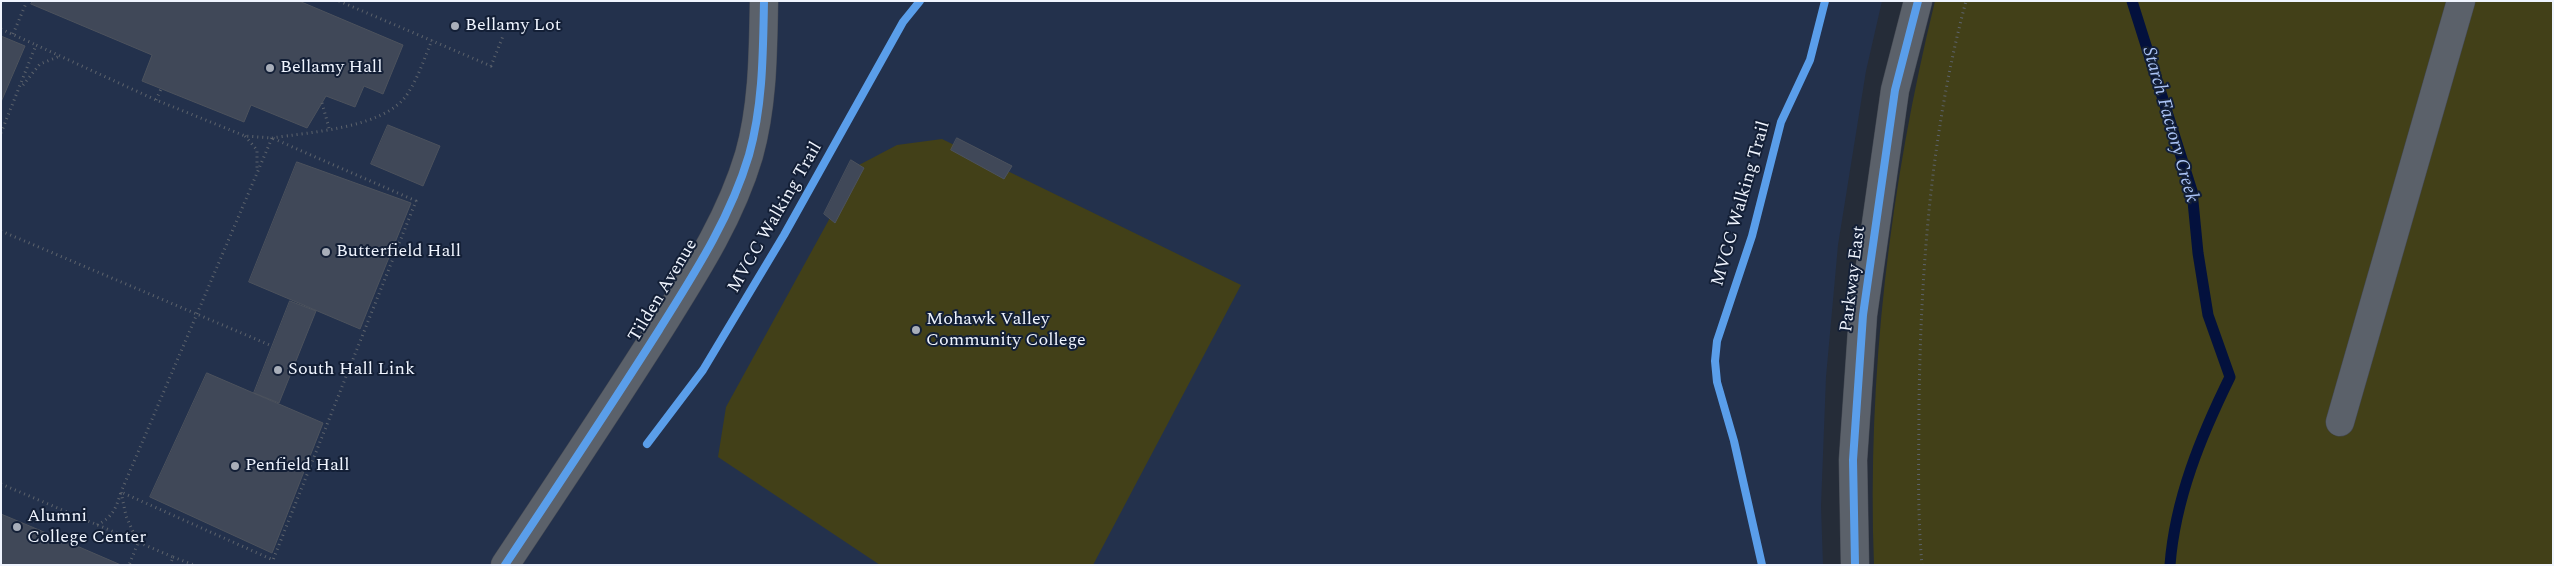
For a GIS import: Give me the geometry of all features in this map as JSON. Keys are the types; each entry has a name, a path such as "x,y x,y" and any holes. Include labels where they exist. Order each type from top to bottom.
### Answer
{"street":[{"name":"Tilden Avenue","path":"505,565 705,256 731,204 749,155 763,80 764,1"},
{"name":"Parkway East","path":"1855,565 1853,460 1863,316 1895,90 1918,1"},
{"path":"2340,422 2460,1"}],"path":[{"path":"14,34 27,1"},
{"path":"339,1 491,66 503,36"},
{"path":"1922,565 1919,456 1925,247 1938,136 1966,1"},
{"path":"1,29 156,100 245,136 272,138 373,120 391,111 405,97 417,77 432,40"},
{"path":"1,133 20,90 36,45"},
{"path":"20,90 40,64 60,56"},
{"path":"156,100 162,89"},
{"path":"322,103 329,128"},
{"path":"245,136 257,150 256,174"},
{"path":"97,525 109,519 115,512 121,492 272,138"},
{"path":"121,492 273,560 416,201 272,138"},
{"path":"1,231 272,346"},
{"path":"1,484 194,565"},
{"path":"121,492 126,516 138,543 129,565"},
{"path":"170,565 173,557"}],"shaded area":[{"name":"Mohawk Valley Community College","path":"1,1 1882,1 1866,71 1838,245 1826,377 1821,506 1823,565 1,565"},
{"path":"1935,1 2553,1 2553,565 1874,565 1874,423 1885,281 1894,210 1906,140 1919,70"},
{"path":"942,139 1241,285 1093,565 880,565 718,457 726,407 859,165 897,145"}],"building":[{"name":"Bellamy Hall","path":"33,1 299,1 403,45 383,94 364,86 355,107 326,96 307,128 251,105 244,122 142,81 152,55 31,4"},
{"path":"1,36 25,46 1,102"},
{"path":"388,125 440,146 423,186 371,164"},
{"path":"957,138 1012,166 1004,179 951,150"},
{"path":"851,160 864,168 835,223 824,214"},
{"name":"Butterfield Hall","path":"297,162 411,203 360,329 249,282"},
{"name":"South Hall Link","path":"290,301 316,311 279,403 254,393"},
{"name":"Penfield Hall","path":"207,373 323,423 272,553 150,497"},
{"name":"Alumni College Center","path":"1,514 63,540 121,565 1,565"}],"waterway":[{"name":"Starch Factory Creek","path":"2132,1 2192,191 2198,253 2208,315 2230,377 2209,422 2191,468 2177,516 2170,565"}],"cycle path":[{"path":"505,565 672,309 698,267 732,201 754,136 760,98 764,1"},
{"name":"MVCC Walking Trail","path":"647,444 703,370 784,235 903,22 920,1"},
{"name":"MVCC Walking Trail","path":"1762,565 1734,441 1717,382 1715,361 1717,341 1752,236 1781,122 1810,60 1825,1"},
{"path":"1855,565 1853,460 1863,315 1895,90 1918,1"}],"place":[{"name":"Bellamy Lot","path":"455,26"},
{"name":"Bellamy Hall","path":"270,68"},
{"name":"Butterfield Hall","path":"326,252"},
{"name":"Mohawk Valley Community College","path":"916,330"},
{"name":"South Hall Link","path":"278,370"},
{"name":"Penfield Hall","path":"235,466"},
{"name":"Alumni College Center","path":"17,527"}]}
